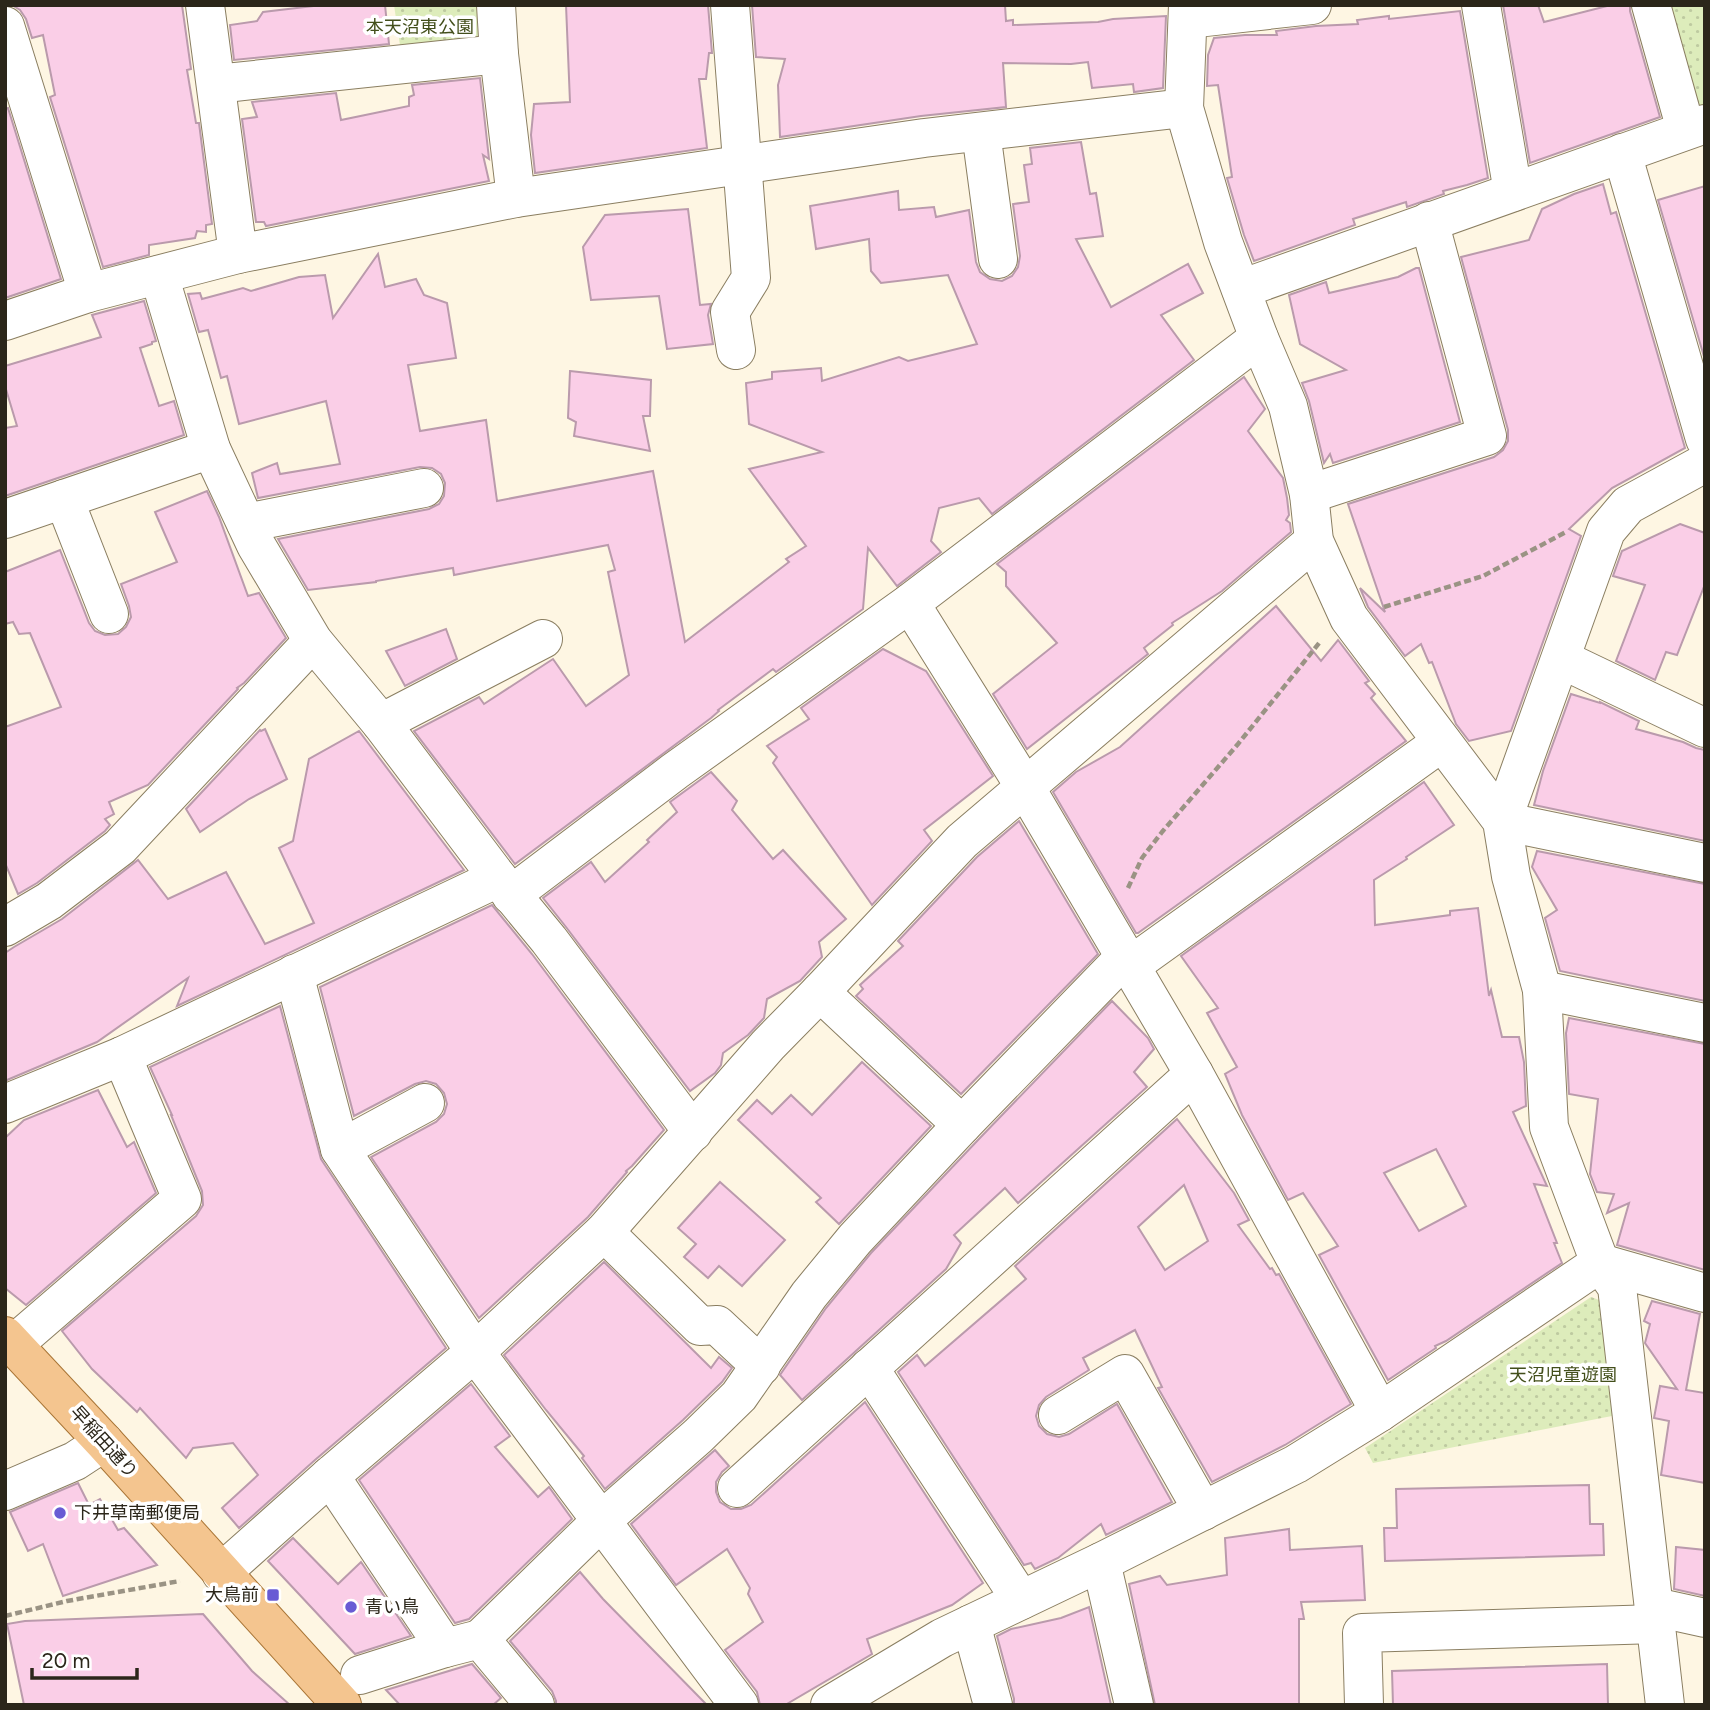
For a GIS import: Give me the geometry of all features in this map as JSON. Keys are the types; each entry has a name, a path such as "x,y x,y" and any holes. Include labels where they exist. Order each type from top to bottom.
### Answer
{"main road":[{"name":"早稲田通り","path":"9,1340 221,1573 351,1690"}],"street":[{"path":"205,5 238,254"},
{"path":"496,5 516,198"},
{"path":"730,5 751,278 730,312 736,350"},
{"path":"1312,5 1188,12 1184,108 1223,242 1288,406 1310,494 1314,541 1349,618 1502,821 1511,876 1542,990 1549,1127 1600,1263 1617,1287 1665,1705"},
{"path":"1481,5 1513,192"},
{"path":"1241,289 1695,127 1651,5"},
{"path":"5,26 88,293"},
{"path":"216,84 499,54"},
{"path":"5,321 88,293 238,254 516,198 924,138 1184,108"},
{"path":"981,132 998,259"},
{"path":"1622,153 1705,439"},
{"path":"1310,494 1487,436 1429,222"},
{"path":"159,275 211,449 256,545 313,641 381,723 504,886 549,940 693,1132"},
{"path":"5,1104 122,1056 294,975 504,886 674,771 910,603 1259,338"},
{"path":"5,519 211,449"},
{"path":"1502,821 1606,531 1628,505 1705,463"},
{"path":"246,523 424,488"},
{"path":"64,499 109,614"},
{"path":"221,1573 475,1352 604,1232 768,1045 962,841 1314,541"},
{"path":"910,603 1026,788 1194,1074 1380,1412"},
{"path":"381,723 543,639"},
{"path":"5,928 49,901 120,847 313,641"},
{"path":"1561,659 1705,729"},
{"path":"351,1690 463,1644 698,1436 739,1396 809,1295 855,1239 1124,956 1442,742"},
{"path":"1502,821 1705,863"},
{"path":"294,975 340,1149 475,1352 739,1705"},
{"path":"1542,990 1705,1023"},
{"path":"820,992 962,1125"},
{"path":"9,1340 182,1199 122,1056"},
{"path":"737,1488 1194,1074"},
{"path":"340,1149 425,1103"},
{"path":"604,1232 700,1326 717,1325 761,1366"},
{"path":"1600,1263 1705,1293"},
{"path":"853,1699 942,1638 1296,1464 1380,1412 1600,1263"},
{"path":"869,1368 1021,1601"},
{"path":"1058,1415 1125,1374 1203,1511"},
{"path":"5,1491 75,1461 104,1442"},
{"path":"330,1476 463,1644 536,1705"},
{"path":"1101,1562 1133,1705"},
{"path":"1364,1705 1362,1633 1656,1616 1705,1618"},
{"path":"971,1624 993,1705"}],"path":[{"path":"1124,956 1127,892 1142,858 1238,744 1331,627 1349,618 1483,576 1577,527"},
{"path":"5,1616 67,1601 184,1580"}],"green space":[{"name":"本天沼東公園","path":"394,5 488,5 493,40 401,52"},
{"path":"1660,5 1705,5 1705,114 1693,119"},
{"name":"天沼児童遊園","path":"1591,1297 1607,1303 1617,1415 1373,1463 1365,1448"}],"building":[{"path":"12,5 182,5 191,69 187,70 196,123 199,123 212,224 206,225 206,232 197,231 195,238 149,245 149,255 103,267 50,97 55,95 43,35 32,38 26,19 20,10"},
{"path":"322,5 385,5 389,44 234,60 230,25 257,21 263,12"},
{"path":"566,5 708,5 712,53 709,53 706,79 699,79 707,148 535,173 531,135 534,104 570,102"},
{"path":"752,5 1005,5 1006,21 1013,20 1013,25 1166,16 1163,88 1134,92 1133,84 1092,88 1088,62 1003,63 1006,107 921,116 780,137 778,85 785,59 756,57"},
{"path":"1503,5 1538,5 1544,22 1611,5 1630,5 1660,117 1530,163"},
{"path":"1460,11 1488,178 1443,191 1444,194 1407,207 1406,202 1353,219 1355,225 1254,261 1227,178 1232,177 1218,85 1207,86 1208,55 1214,38 1277,35 1276,31 1358,24 1357,20"},
{"path":"480,78 489,159 483,155 489,181 266,226 264,222 256,222 242,119 257,117 252,102 336,93 341,120 409,106 409,97 414,95 412,85"},
{"path":"8,108 61,279 5,298 5,109"},
{"path":"1081,142 1090,194 1096,193 1103,236 1076,239 1111,307 1188,264 1203,293 1161,315 1194,360 992,514 979,498 939,508 931,541 941,552 897,586 868,548 863,609 776,672 773,669 515,864 414,731 479,697 484,704 553,659 586,706 629,675 608,572 615,570 608,545 454,575 453,568 376,582 308,590 278,539 429,509 439,504 444,496 445,483 441,474 432,468 420,467 258,498 252,473 277,463 280,474 340,464 326,401 239,424 227,376 221,378 208,330 199,332 188,294 200,293 202,299 243,288 251,291 299,277 325,275 333,318 378,254 385,287 416,279 424,295 447,303 456,358 408,365 420,431 486,420 497,501 653,471 685,642 789,562 786,559 806,546 749,469 822,452 749,424 746,383 772,379 772,372 821,368 822,381 899,357 908,361 977,344 948,275 881,283 871,271 869,239 816,249 810,206 898,191 899,210 934,207 936,217 969,210 976,262 980,272 990,279 1002,281 1012,276 1018,267 1020,256 1013,204 1029,202 1024,165 1032,164 1030,148"},
{"path":"1603,184 1611,214 1616,212 1685,448 1612,488 1569,529 1581,536 1511,731 1469,741 1456,724 1432,662 1429,663 1421,644 1405,656 1368,607 1360,588 1385,612 1348,504 1494,457 1503,450 1508,441 1508,430 1461,257 1529,240 1542,209"},
{"path":"1705,186 1705,360 1658,200"},
{"path":"688,209 700,305 711,304 708,315 713,344 667,349 659,296 591,300 583,247 605,215"},
{"path":"1419,268 1460,422 1333,463 1330,454 1324,463 1302,383 1346,370 1300,344 1289,295 1326,282 1329,293 1398,277"},
{"path":"144,301 156,341 140,348 159,406 174,401 184,435 5,496 5,428 17,426 5,386 5,366 101,337 92,315"},
{"path":"570,371 651,380 650,416 643,416 650,451 574,436 576,422 568,418"},
{"path":"1244,377 1265,409 1248,431 1283,478 1289,515 1286,520 1290,523 1291,532 1222,591 1172,623 1173,625 1144,648 1148,654 1027,749 993,694 1057,643 1006,586 1006,572 997,564"},
{"path":"207,491 248,596 259,593 286,638 148,785 109,802 114,814 105,819 110,825 105,831 37,883 18,894 5,863 5,727 61,707 30,633 19,634 13,622 5,624 5,572 60,550 89,623 95,631 105,635 118,634 126,627 131,617 121,584 177,562 155,512"},
{"path":"1680,524 1705,533 1705,584 1677,655 1666,652 1655,680 1616,661 1645,585 1613,576 1622,551"},
{"path":"1276,606 1321,661 1338,640 1369,681 1365,683 1375,694 1371,698 1406,741 1136,933 1053,792 1076,772 1120,747"},
{"path":"446,629 457,659 405,686 386,651"},
{"path":"883,649 926,671 993,776 924,830 932,841 872,905 773,763 777,757 767,746 809,719 801,708"},
{"path":"1571,694 1600,702 1639,721 1636,729 1705,750 1705,841 1534,805 1543,771"},
{"path":"265,729 287,779 249,799 200,832 186,809 260,730"},
{"path":"359,731 464,870 177,1006 188,978 97,1042 7,1080 5,1078 5,953 62,919 138,860 168,899 226,872 265,944 314,923 279,848 293,841 309,759"},
{"path":"711,772 737,801 732,810 773,859 783,850 846,919 819,942 822,957 800,981 767,999 764,1018 748,1035 723,1053 721,1065 715,1073 690,1091 543,898 591,862 605,882 677,812 670,802"},
{"path":"1424,782 1454,825 1374,880 1375,925 1450,915 1450,911 1478,908 1489,996 1491,990 1502,1037 1519,1037 1524,1062 1526,1106 1513,1112 1547,1186 1534,1184 1562,1263 1388,1380 1319,1255 1338,1246 1303,1193 1288,1200 1242,1115 1225,1074 1237,1067 1207,1013 1218,1008 1181,956","holes":["1436,1149 1466,1206 1419,1231 1384,1173"]},
{"path":"1019,821 1098,954 961,1094 856,996 863,989 860,985 903,946 898,941 977,857"},
{"path":"1537,851 1705,884 1705,1001 1560,971 1545,918 1557,910 1532,867"},
{"path":"492,905 664,1130 588,1217 479,1318 371,1157 436,1122 444,1114 447,1104 444,1093 436,1084 426,1081 415,1084 354,1116 320,987"},
{"path":"1112,1001 1148,1038 1154,1049 1134,1072 1147,1087 1018,1203 1005,1188 954,1235 961,1243 946,1269 802,1400 780,1375 826,1308 871,1253"},
{"path":"280,1006 321,1159 446,1348 239,1528 222,1508 258,1475 233,1443 193,1448 186,1458 140,1408 137,1412 92,1369 62,1331 196,1216 203,1205 202,1191 150,1067"},
{"path":"1569,1018 1705,1044 1705,1270 1617,1245 1629,1203 1607,1213 1614,1194 1597,1192 1590,1174 1598,1099 1569,1094 1566,1033"},
{"path":"862,1062 931,1126 839,1224 816,1202 821,1198 738,1120 757,1100 772,1114 791,1095 812,1115"},
{"path":"98,1090 127,1147 134,1142 156,1193 26,1305 5,1288 5,1138 24,1120"},
{"path":"1177,1119 1234,1193 1249,1220 1238,1225 1270,1269 1272,1268 1276,1275 1279,1274 1351,1404 1285,1445 1212,1482 1158,1388 1162,1387 1135,1330 1083,1358 1089,1370 1046,1397 1039,1405 1036,1416 1039,1426 1047,1434 1059,1437 1069,1434 1117,1404 1172,1502 1106,1535 1101,1524 1058,1558 1035,1569 1031,1563 1024,1565 898,1372 917,1355 925,1366 1026,1279 1015,1266","holes":["1184,1185 1208,1241 1165,1270 1138,1227"]},
{"path":"720,1182 785,1240 742,1286 719,1266 708,1278 684,1257 696,1244 678,1228"},
{"path":"604,1262 711,1368 719,1357 732,1368 722,1382 683,1420 605,1489 582,1458 584,1456 504,1355"},
{"path":"1652,1301 1700,1314 1686,1390 1705,1393 1705,1483 1661,1475 1669,1421 1654,1418 1660,1386 1677,1389 1645,1343 1650,1324 1644,1321"},
{"path":"471,1384 510,1436 495,1447 538,1497 549,1487 572,1519 469,1619 455,1623 359,1480"},
{"path":"865,1402 983,1583 952,1605 867,1639 872,1654 785,1705 760,1705 757,1692 725,1650 763,1622 748,1594 750,1588 727,1549 676,1585 631,1524 715,1450 729,1466 716,1482 720,1502 731,1509 751,1505"},
{"path":"78,1483 89,1505 100,1499 118,1530 124,1528 157,1565 63,1596 43,1544 28,1551 10,1512"},
{"path":"1589,1485 1590,1524 1603,1524 1604,1555 1385,1561 1384,1528 1397,1528 1396,1489"},
{"path":"1289,1529 1290,1550 1362,1546 1365,1600 1301,1602 1304,1619 1299,1619 1299,1705 1155,1705 1129,1584 1160,1576 1167,1585 1227,1575 1225,1538"},
{"path":"293,1538 338,1584 361,1562 411,1636 355,1654 268,1561"},
{"path":"1676,1547 1705,1550 1705,1596 1674,1589"},
{"path":"580,1572 707,1705 556,1705 552,1691 510,1641"},
{"path":"1089,1607 1111,1705 1014,1705 997,1636 1011,1629 1061,1618"},
{"path":"203,1614 252,1671 290,1705 24,1705 7,1624"},
{"path":"472,1664 501,1698 493,1705 400,1705 386,1690"},
{"path":"1607,1664 1608,1705 1393,1705 1392,1671"}],"place":[{"name":"下井草南郵便局","path":"60,1513"},
{"name":"大鳥前","path":"273,1595"},
{"name":"青い鳥","path":"351,1607"}]}
